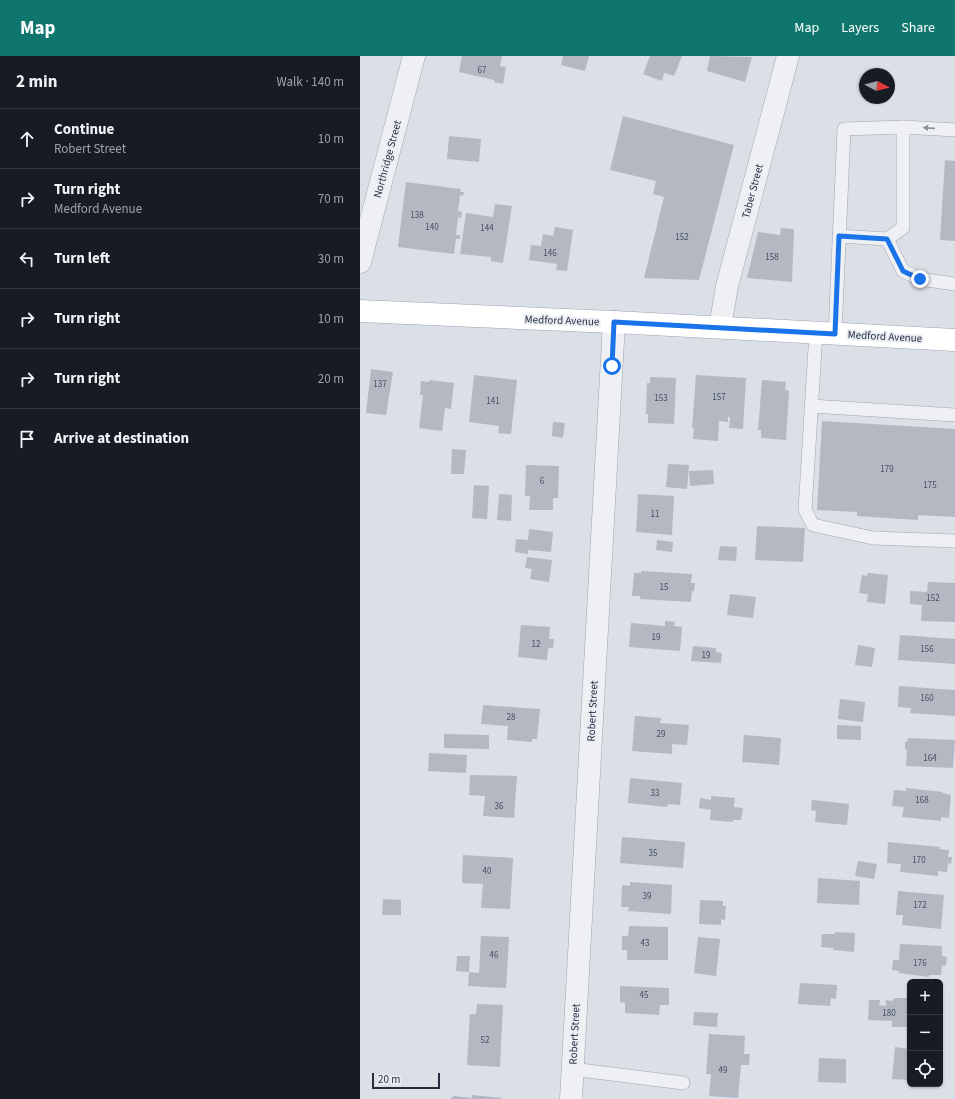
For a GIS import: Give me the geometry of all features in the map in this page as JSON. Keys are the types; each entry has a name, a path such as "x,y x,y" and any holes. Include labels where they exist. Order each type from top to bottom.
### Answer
{"main road":[{"name":"Medford Avenue","path":"360,311 614,322 955,340"}],"street":[{"name":"Northridge Street","path":"360,262 414,56"},
{"name":"Taber Street","path":"720,328 727,286 788,56"},
{"name":"Robert Street","path":"571,1099 614,322"}],"lane":[{"path":"955,130 903,127 844,129 839,236 826,333 811,406 805,510 813,525 873,538 955,541"},
{"path":"839,236 887,239 903,228 903,127"},
{"path":"887,239 903,271 920,279 955,284"},
{"path":"811,406 955,415"},
{"path":"572,1070 683,1083"}],"building":[{"path":"462,56 502,56 500,66 506,67 503,84 494,82 494,80 459,72"},
{"path":"563,56 589,56 585,71 561,65"},
{"path":"650,56 682,56 674,76 664,73 662,81 643,74"},
{"path":"710,56 752,57 745,82 707,71"},
{"path":"623,116 734,145 699,280 644,278 664,197 653,194 656,181 610,170"},
{"path":"449,136 481,139 479,162 447,159"},
{"path":"945,160 955,161 955,241 940,240"},
{"path":"406,182 461,189 460,192 464,192 463,196 460,195 458,211 462,212 461,218 458,217 456,235 460,235 460,239 456,239 454,254 398,247"},
{"path":"495,204 512,206 503,263 491,261 491,257 460,254 466,213 493,217"},
{"path":"555,227 573,230 567,271 556,270 557,264 529,260 531,245 541,246 543,234 553,236"},
{"path":"781,228 794,229 792,282 747,278 758,232 780,235"},
{"path":"371,369 393,372 386,415 366,413"},
{"path":"474,375 517,380 511,434 498,433 499,426 469,422"},
{"path":"696,375 746,378 743,429 729,428 730,417 728,417 728,422 719,421 718,441 693,439 694,428 692,428"},
{"path":"650,377 676,378 674,424 648,423 648,414 646,414 647,383 650,383"},
{"path":"429,380 454,383 451,409 445,408 442,431 419,428 423,395 420,395 421,381 429,382"},
{"path":"762,380 786,382 785,390 789,391 786,440 761,438 761,430 758,430"},
{"path":"822,421 955,429 955,517 918,515 918,520 857,516 857,512 817,510"},
{"path":"553,422 565,423 563,438 552,436"},
{"path":"452,449 466,450 464,474 451,474"},
{"path":"668,464 689,465 687,489 666,487"},
{"path":"526,465 559,466 558,498 553,498 553,510 529,510 530,496 525,496"},
{"path":"713,470 714,484 690,486 689,471"},
{"path":"474,485 489,486 487,519 472,518"},
{"path":"499,494 512,495 511,521 497,520"},
{"path":"638,494 674,496 672,535 636,532"},
{"path":"757,526 805,528 803,562 755,560"},
{"path":"529,529 553,532 551,552 528,550 528,554 515,552 516,539 528,540"},
{"path":"657,540 673,542 672,552 656,550"},
{"path":"720,546 737,547 736,561 718,560"},
{"path":"527,557 552,560 549,582 530,579 532,569 525,568"},
{"path":"641,571 692,574 691,583 695,583 694,591 692,591 691,602 640,599 640,596 632,596 634,573 641,573"},
{"path":"868,573 888,575 885,604 867,602 868,594 859,593 862,575 867,576"},
{"path":"928,582 955,583 955,622 921,621 922,605 910,604 910,591 927,592"},
{"path":"730,594 756,597 753,618 727,615"},
{"path":"665,621 675,622 674,626 682,627 680,651 629,647 631,623 665,626"},
{"path":"521,625 550,627 549,639 554,639 553,648 548,648 547,660 518,657"},
{"path":"900,635 955,639 955,664 898,660"},
{"path":"858,645 875,648 872,667 855,665"},
{"path":"693,646 716,648 716,652 722,653 721,663 691,661"},
{"path":"899,686 955,690 955,716 910,713 911,708 898,707"},
{"path":"840,699 865,702 863,722 838,719"},
{"path":"483,705 540,709 537,739 532,739 532,742 507,740 508,726 481,724"},
{"path":"635,716 661,718 660,723 689,725 687,745 672,744 672,754 632,751"},
{"path":"837,725 861,726 861,740 837,739"},
{"path":"444,734 489,735 489,749 444,748"},
{"path":"744,735 781,738 779,765 742,762"},
{"path":"908,738 955,740 953,768 906,766 907,750 905,750 905,742 907,742"},
{"path":"429,753 467,755 466,773 428,771"},
{"path":"470,775 517,776 514,818 483,816 485,796 469,795"},
{"path":"630,778 682,783 680,805 668,804 667,807 628,803"},
{"path":"906,788 943,792 942,793 951,795 949,818 941,817 941,821 902,817 904,807 892,806 894,790 906,791"},
{"path":"711,796 735,798 734,807 743,808 741,820 733,820 733,822 710,820 711,810 699,808 700,798 711,800"},
{"path":"812,800 849,804 847,825 815,822 816,811 811,810"},
{"path":"622,837 685,842 683,868 620,863"},
{"path":"888,842 940,847 939,849 949,850 948,857 952,857 951,864 948,863 947,872 938,871 938,876 900,872 901,864 887,863"},
{"path":"463,855 513,858 510,909 481,908 483,884 462,883"},
{"path":"858,861 877,864 874,879 855,876"},
{"path":"818,878 860,881 859,905 817,903"},
{"path":"630,882 672,885 671,914 628,911 629,907 621,907 622,885 630,886"},
{"path":"898,891 944,895 941,929 902,925 903,915 896,915"},
{"path":"383,899 401,900 401,915 382,915"},
{"path":"700,900 723,901 723,906 726,906 725,920 721,919 721,925 699,924"},
{"path":"629,926 668,927 668,960 627,960 627,950 622,950 622,936 628,936"},
{"path":"835,932 855,933 854,952 821,947 822,934 835,934"},
{"path":"481,936 509,937 506,988 468,986 469,972 479,973"},
{"path":"698,937 720,939 716,976 694,973"},
{"path":"900,944 942,946 942,956 947,957 946,965 942,966 941,975 929,975 929,977 899,973 899,971 892,970 893,960 899,960"},
{"path":"457,956 470,956 469,972 456,971"},
{"path":"800,983 837,985 836,999 831,998 830,1006 798,1004"},
{"path":"620,986 669,988 669,1005 660,1005 659,1015 625,1013 625,1003 620,1002"},
{"path":"895,998 907,998 907,1027 892,1027 892,1021 868,1020 869,1000 880,1000 879,1005 886,1006 886,1000 892,1001"},
{"path":"477,1004 503,1005 500,1067 467,1065 470,1014 476,1014"},
{"path":"694,1012 718,1013 717,1027 693,1025"},
{"path":"709,1034 745,1036 744,1054 750,1054 749,1065 741,1065 738,1098 709,1096 711,1074 706,1074"},
{"path":"895,1047 907,1049 907,1080 892,1079"},
{"path":"819,1058 846,1059 846,1083 818,1082"},
{"path":"472,1095 502,1098 502,1099 472,1099"},
{"path":"454,1096 472,1098 450,1099"}],"route":[{"path":"612,366 614,322 835,334 839,236 887,239 903,271 920,279"}]}
